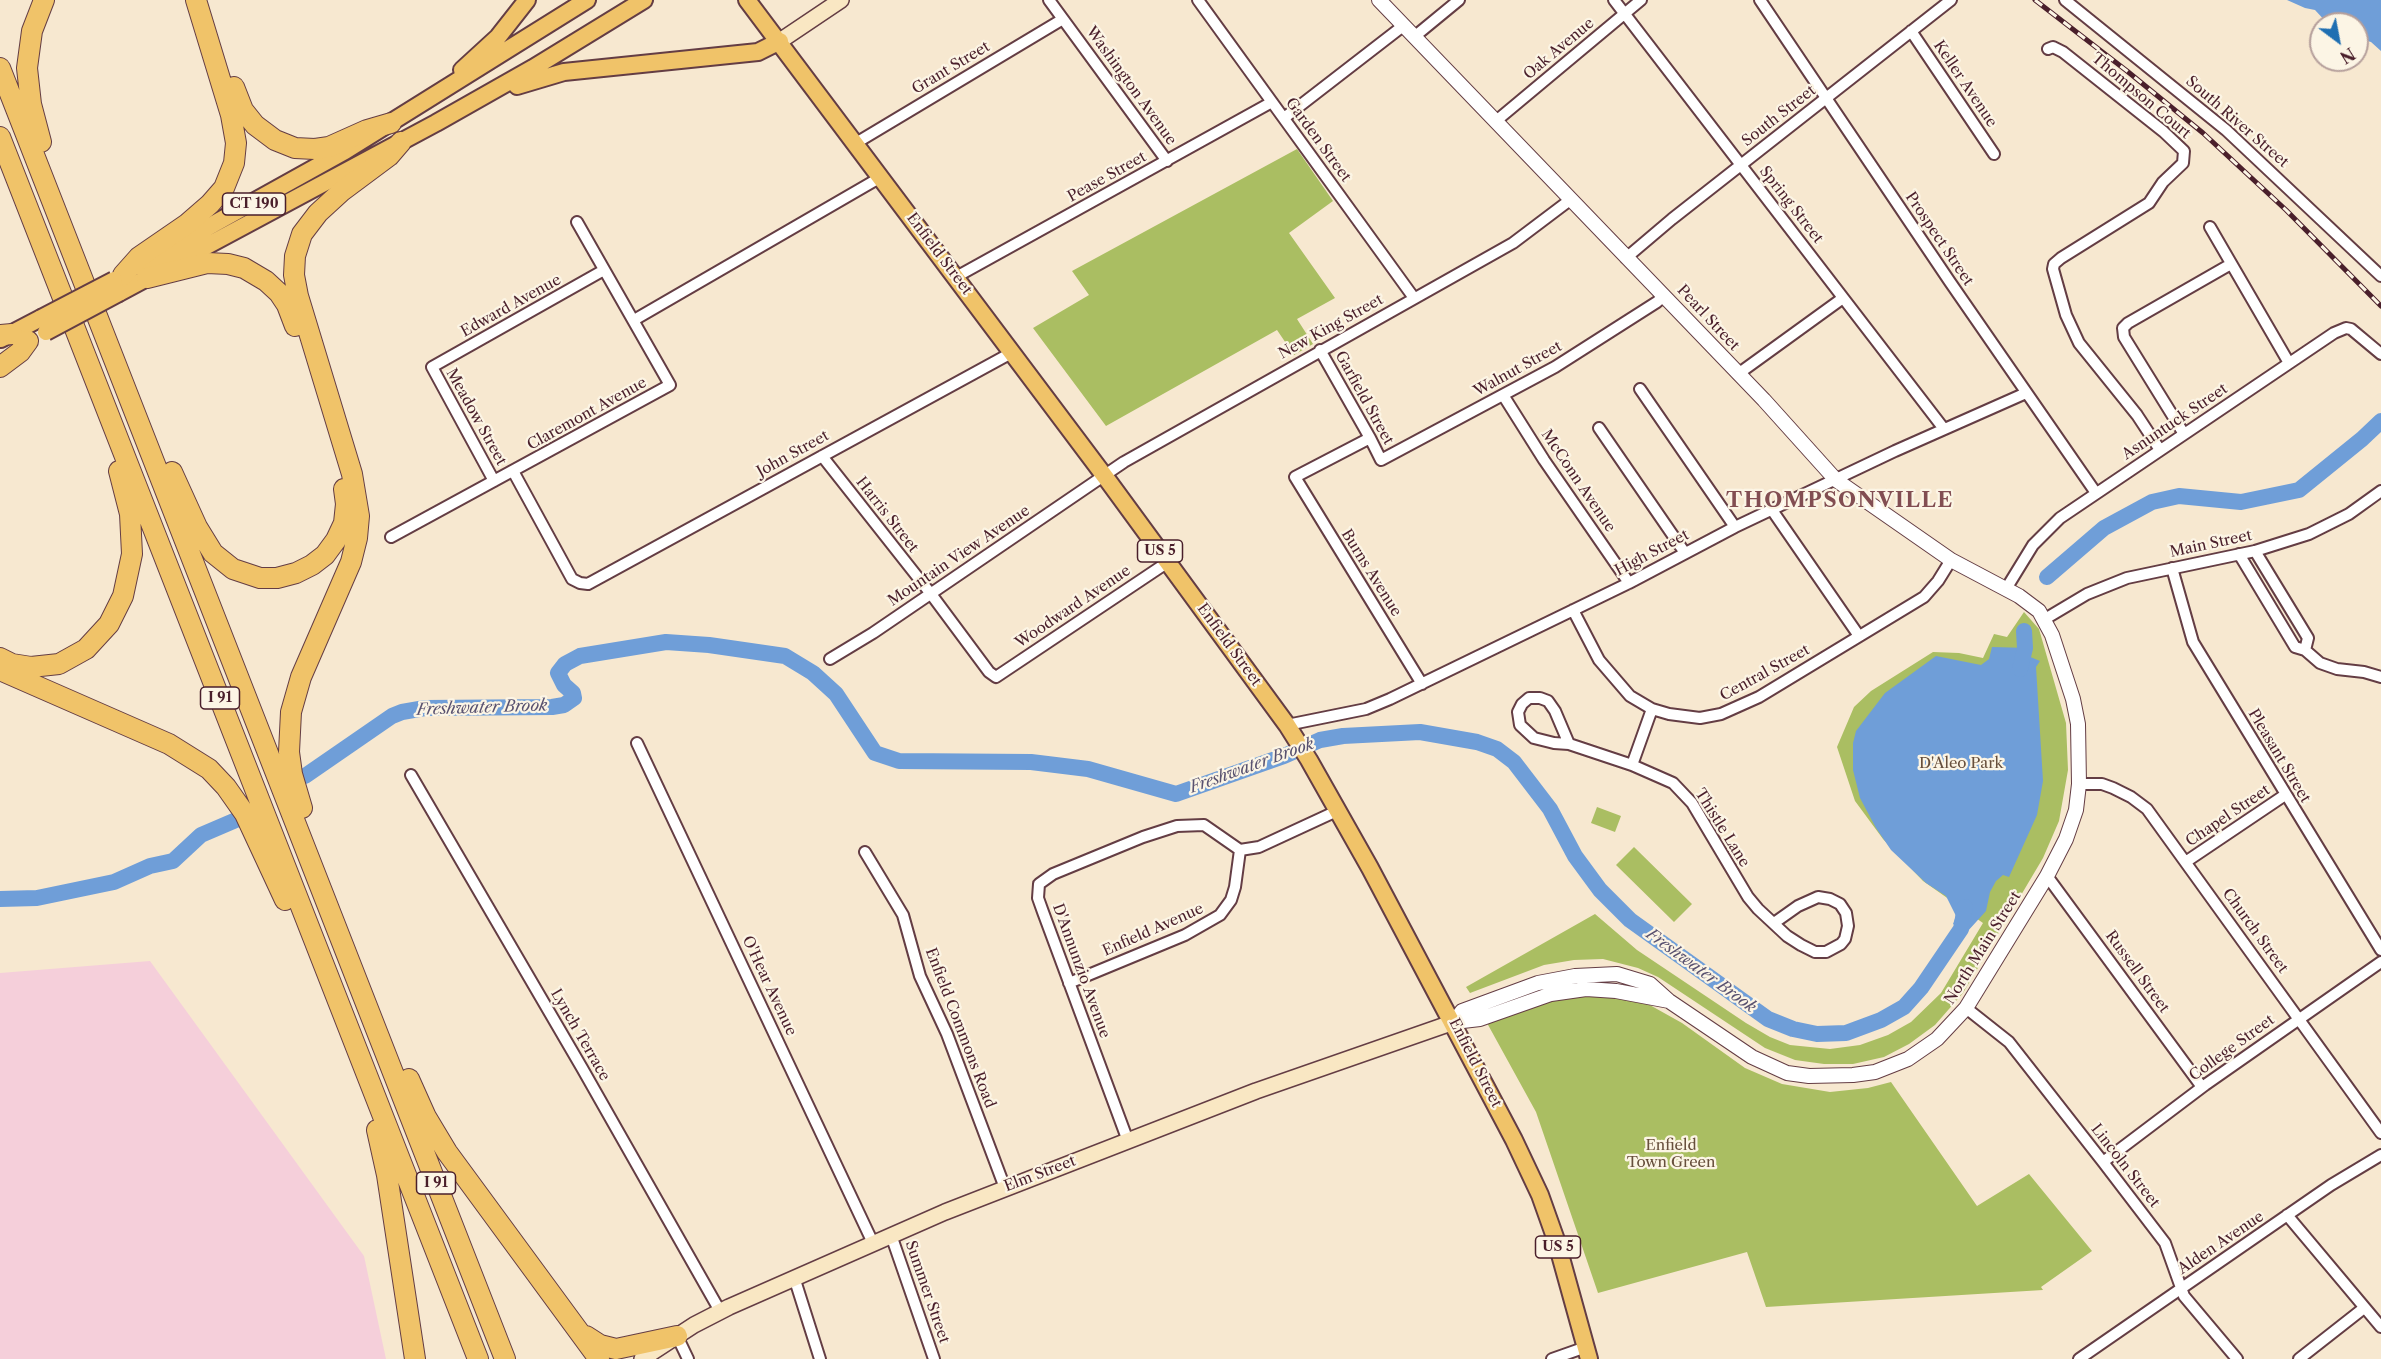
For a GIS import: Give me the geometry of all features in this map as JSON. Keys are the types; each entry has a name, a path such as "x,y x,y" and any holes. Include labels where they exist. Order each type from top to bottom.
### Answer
{"highway":[{"path":"43,177 44,153 31,104 27,69 32,31 44,0"},
{"path":"119,282 139,257 187,224 210,204 224,188 234,163 236,143 231,115 196,0"},
{"path":"207,0 239,101 252,122 268,136 289,146 315,149 334,145 367,130 391,123"},
{"name":"I 91","path":"0,68 505,1359"},
{"name":"I 91","path":"0,137 478,1359"},
{"path":"310,861 309,831 290,763 289,723 301,677 351,562 359,516 352,474 298,296 294,274 295,256 302,234 318,213 342,191 389,156 401,142"},
{"path":"0,169 24,227 44,250"},
{"path":"120,373 138,395 197,527 207,545 219,559 247,575 271,579 302,571 317,562 327,552 344,523 345,492 294,321 284,300 259,276 244,268 228,264 199,264 147,278"},
{"path":"0,367 20,352 10,337"},
{"path":"0,658 22,666 40,668 54,666 73,658 104,632 123,596 131,563 131,525 125,491 104,428 103,399"},
{"path":"0,670 178,749 218,778 245,814 314,968 336,996"},
{"path":"368,1008 387,1032 421,1107 447,1152 599,1359"},
{"path":"375,1095 375,1123 387,1175 414,1359"},
{"path":"582,1333 600,1345 616,1350 677,1336"}],"main road":[{"path":"438,94 498,37 526,0"},
{"name":"CT 190","path":"0,356 10,337 43,325 284,187 587,0"},
{"name":"CT 190","path":"119,282 147,278 401,142 482,98 644,0"},
{"name":"Enfield Street","path":"747,0 1013,352 1292,733 1339,810 1454,1022 1540,1195 1556,1240 1588,1353"},
{"path":"482,98 564,72 758,51 780,41 841,0"},
{"name":"Elm Street","path":"642,1359 720,1311 873,1242 1005,1188 1257,1091 1454,1022"}],"street":[{"name":"Washington Avenue","path":"1049,0 1167,161"},
{"name":"Garden Street","path":"1198,0 1414,298"},
{"name":"Pearl Street","path":"1379,0 1664,296 1836,480 1951,560 2032,605 2045,619"},
{"path":"1414,37 1458,0"},
{"name":"Spring Street","path":"1614,0 1944,429"},
{"name":"Oak Avenue","path":"1496,121 1641,0"},
{"name":"Prospect Street","path":"1760,0 2096,494"},
{"name":"South Street","path":"1626,258 1951,0"},
{"name":"South River Street","path":"2065,0 2226,130 2381,276"},
{"name":"Grant Street","path":"856,143 1063,19"},
{"path":"1284,118 1403,26"},
{"name":"Keller Avenue","path":"1911,31 1994,154"},
{"name":"Thompson Court","path":"2048,49 2053,47 2063,52 2147,118 2184,151 2182,163 2163,182 2149,203 2061,258 2053,269 2066,315 2079,343 2136,415 2160,450"},
{"name":"Pease Street","path":"956,277 1272,102"},
{"path":"578,222 634,320 881,177"},
{"name":"New King Street","path":"1104,475 1320,350 1513,243 1570,200"},
{"path":"2210,227 2289,363"},
{"path":"2184,434 2124,337 2123,328 2231,264"},
{"name":"Edward Avenue","path":"432,367 604,270"},
{"name":"Walnut Street","path":"1381,460 1580,352 1664,296"},
{"path":"1738,375 1843,298"},
{"name":"Claremont Avenue","path":"391,537 670,385 634,320"},
{"name":"Asnuntuck Street","path":"2006,589 2024,558 2043,534 2066,513 2334,333 2346,328 2356,332 2381,354"},
{"name":"Garfield Street","path":"1320,350 1381,460"},
{"name":"John Street","path":"588,584 1013,352"},
{"name":"Meadow Street","path":"432,367 494,481"},
{"path":"1640,388 1735,527"},
{"name":"High Street","path":"1292,733 1366,709 1422,684 1629,583 1735,527 2026,393"},
{"name":"McConn Avenue","path":"1503,395 1544,460 1629,583"},
{"path":"1599,428 1685,553"},
{"name":"Burns Avenue","path":"1370,438 1295,477 1422,684"},
{"name":"Harris Street","path":"822,456 931,594 989,672 996,677"},
{"name":"Meadow Street","path":"513,471 572,579 588,584"},
{"name":"Mountain View Avenue","path":"830,659 931,594 1104,475"},
{"name":"Main Street","path":"2045,619 2074,601 2109,585 2172,568 2255,550 2324,528 2349,514 2381,491"},
{"path":"1772,510 1859,636"},
{"path":"2255,550 2308,638 2305,650"},
{"path":"2239,554 2295,647 2305,650 2320,663 2337,669 2364,672 2381,677"},
{"name":"Central Street","path":"1574,610 1599,660 1630,696 1652,709 1700,718 1721,714 1759,697 1924,597 1938,581 1951,560"},
{"name":"Woodward Avenue","path":"996,677 1168,561"},
{"name":"Pleasant Street","path":"2172,568 2193,642 2381,950"},
{"name":"North Main Street","path":"1454,1022 1480,1019 1551,994 1586,989 1616,991 1669,1001 1752,1057 1787,1073 1831,1077 1875,1072 1908,1059 1937,1039 1966,1008 2047,876 2066,839 2076,810 2079,784 2078,724 2073,699 2045,619"},
{"name":"Thistle Lane","path":"1569,744 1555,711 1548,701 1529,698 1522,704 1518,712 1518,721 1527,733 1544,741 1569,744 1632,765 1673,783 1681,790 1692,803 1748,897 1773,922 1787,936 1809,950 1821,953 1841,944 1845,939 1848,926 1846,913 1840,904 1818,897 1798,906 1773,922"},
{"path":"1632,765 1652,709"},
{"name":"O'Hear Avenue","path":"637,743 873,1242"},
{"name":"Lynch Terrace","path":"411,775 582,1068 720,1311"},
{"name":"Church Street","path":"2079,784 2102,784 2140,803 2147,809 2187,861 2381,1133"},
{"name":"Chapel Street","path":"2187,861 2285,795"},
{"path":"1240,850 1259,847 1339,810"},
{"name":"D'Annunzio Avenue","path":"1128,1141 1038,898 1040,884 1044,879 1143,837 1177,826 1204,825 1240,850"},
{"name":"Enfield Avenue","path":"1069,983 1185,934 1220,915 1231,900 1235,887 1240,850"},
{"name":"Enfield Commons Road","path":"865,852 903,915 920,976 947,1034 1005,1188"},
{"name":"Russell Street","path":"2047,876 2202,1087"},
{"name":"College Street","path":"2103,1162 2299,1017 2381,962"},
{"name":"Lincoln Street","path":"1966,1008 2009,1042 2103,1162 2165,1243 2184,1296 2237,1359"},
{"name":"Alden Avenue","path":"2079,1359 2288,1215 2381,1155"},
{"path":"2288,1215 2381,1327"},
{"name":"Summer Street","path":"891,1235 934,1359"},
{"path":"794,1277 820,1359"},
{"path":"2299,1359 2364,1308"},
{"path":"677,1336 688,1359"},
{"path":"1552,1359 1588,1353"}],"shaded area":[{"path":"150,961 364,1256 386,1359 0,1359 0,973"}],"green space":[{"path":"1297,149 1333,201 1289,233 1335,298 1297,319 1313,344 1294,355 1277,330 1106,426 1033,328 1089,295 1072,271"},
{"name":"D'Aleo Park","path":"2024,612 2039,629 2066,723 2068,770 2059,821 2043,858 1963,993 1935,1025 1909,1044 1884,1057 1853,1064 1824,1064 1795,1060 1765,1048 1658,977 1638,968 1603,959 1574,960 1544,965 1470,993 1466,987 1595,914 1637,950 1746,1023 1790,1045 1830,1049 1860,1045 1888,1035 1911,1022 1941,993 1983,923 1923,881 1883,839 1855,801 1837,747 1854,707 1871,691 1933,652 1959,653 1983,658 1994,634 2007,637"},
{"path":"1597,807 1621,816 1615,832 1591,823"},
{"path":"1634,847 1692,904 1674,922 1616,865"},
{"name":"Enfield Town Green","path":"1600,993 1648,1004 1682,1023 1745,1068 1782,1084 1830,1092 1868,1088 1891,1082 1977,1206 2029,1174 2092,1251 2041,1287 2043,1290 1766,1307 1747,1252 1598,1293 1536,1112 1487,1023 1548,999"}],"water":[{"path":"2287,0 2381,0 2381,51 2369,41 2369,12 2317,12"},
{"name":"D'Aleo Park","path":"1992,647 2029,648 2028,656 2040,661 2036,667 2043,781 2037,815 2009,877 2003,875 1996,881 1990,892 1986,911 1967,932 1953,924 1956,916 1946,896 1926,883 1891,850 1876,828 1860,798 1853,770 1853,743 1856,731 1885,693 1936,656 1981,665 1989,659"}],"waterway":[{"name":"Freshwater Brook","path":"2047,577 2104,528 2152,502 2179,496 2241,502 2299,490 2381,421"},
{"name":"Freshwater Brook","path":"2020,669 2025,648 2024,631"},
{"name":"Freshwater Brook","path":"305,776 392,716 402,712 425,708 564,705 574,698 573,693 564,685 558,673 565,664 580,656 666,642 709,645 785,656 813,673 836,694 875,753 899,761 1031,762 1088,769 1176,794 1284,756 1320,740 1343,736 1420,732 1477,742 1497,749 1514,762 1550,809 1575,856 1600,890 1630,920 1768,1019 1793,1029 1817,1034 1846,1033 1881,1020 1904,1007 1921,988 1961,929 1965,907"},
{"name":"Freshwater Brook","path":"0,899 37,898 114,882 150,866 173,861 201,835 236,820"}],"railway":[{"path":"2035,0 2203,133 2286,210 2381,306"}],"district":[{"name":"THOMPSONVILLE","path":"1840,501"}]}
